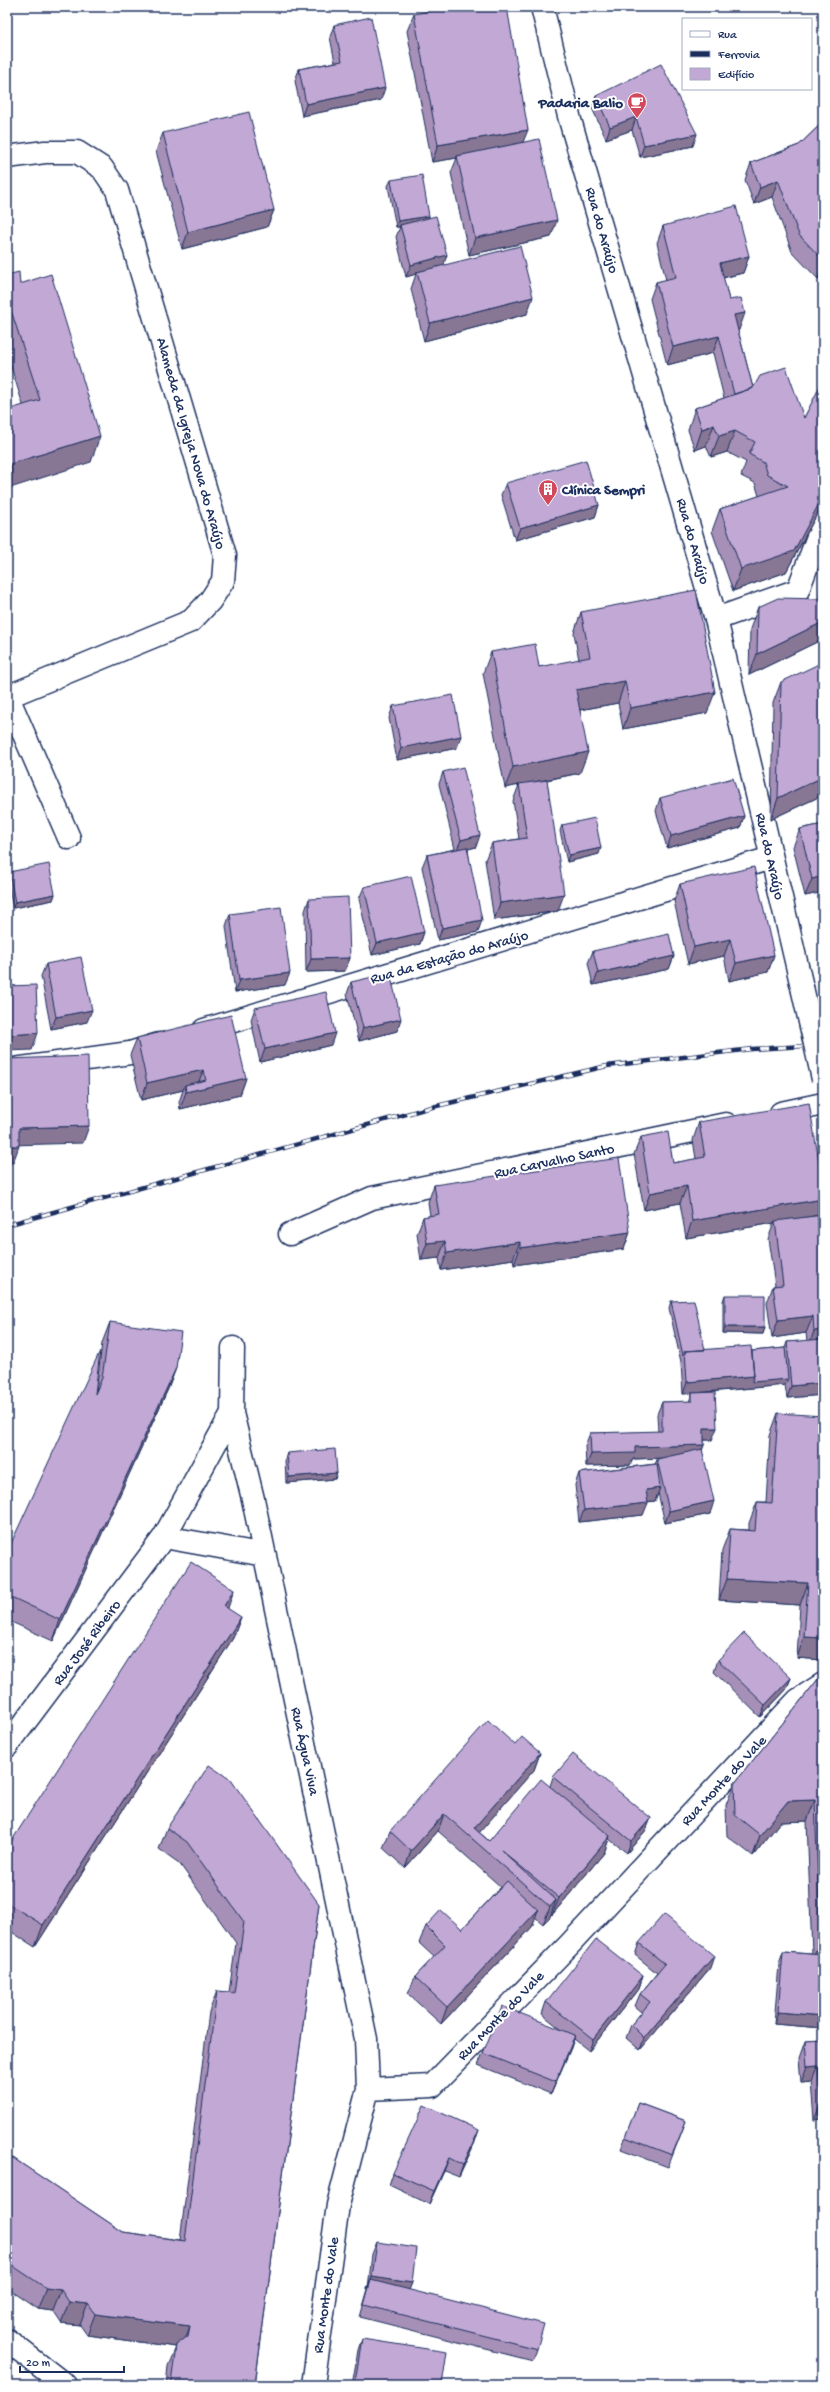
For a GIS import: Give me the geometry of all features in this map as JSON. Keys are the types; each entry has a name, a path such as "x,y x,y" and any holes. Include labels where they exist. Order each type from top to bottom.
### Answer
{"street":[{"name":"Rua do Araújo","path":"542,7 570,120 716,619 823,1080"},
{"name":"Alameda da Igreja Nova do Araújo","path":"7,157 45,152 77,152 102,168 117,190 225,555 223,581 210,601 191,621 8,695"},
{"path":"716,619 798,590 823,523"},
{"path":"8,695 69,838"},
{"name":"Rua da Estação do Araújo","path":"7,1070 130,1053 772,858"},
{"name":"Rua Carvalho Santo","path":"290,1234 372,1198 823,1104"},
{"name":"Rua José Ribeiro","path":"7,1746 164,1537 232,1413 233,1348"},
{"name":"Rua Água Viva","path":"232,1413 264,1555 366,2039 368,2089"},
{"path":"164,1537 264,1555"},
{"name":"Rua Monte do Vale","path":"313,2385 338,2205 368,2089 432,2086 569,1945 798,1700 823,1684"},
{"path":"7,2340 65,2385"}],"building":[{"path":"451,7 507,7 528,130 438,145 414,14"},
{"path":"371,17 385,88 306,104 299,69 342,61 334,25"},
{"name":"Padaria Balio","path":"661,64 697,134 644,145 636,117 610,127 596,96"},
{"path":"249,112 274,210 188,232 163,133"},
{"path":"823,122 823,171 819,173 823,185 823,260 799,235 778,180 760,187 751,163 799,145"},
{"path":"539,139 557,220 475,238 457,156"},
{"path":"422,175 429,216 398,221 391,180"},
{"path":"736,206 749,256 720,263 729,300 741,298 745,313 734,315 753,388 734,394 719,336 673,347 656,282 676,277 663,226"},
{"path":"436,216 447,255 411,265 400,225"},
{"path":"520,246 533,297 430,323 417,272"},
{"path":"19,272 20,284 51,274 100,436 7,465 7,410 40,400 10,307 7,308 7,275"},
{"path":"786,367 804,418 823,382 823,496 794,551 741,569 720,509 788,486 767,475 763,462 749,454 755,442 735,431 719,436 714,425 702,429 695,408 753,388 760,376"},
{"name":"Clínica Sempri","path":"586,460 599,505 520,528 506,483"},
{"path":"696,590 715,692 630,708 625,681 576,690 588,752 513,767 491,652 535,644 539,667 590,657 581,612"},
{"path":"778,598 823,599 823,622 757,654 758,607"},
{"path":"823,662 823,777 778,798 781,682"},
{"path":"453,695 461,736 401,748 393,706"},
{"path":"463,767 480,835 461,840 443,772"},
{"path":"733,778 744,816 671,836 660,798"},
{"path":"547,780 564,894 500,903 492,843 527,838 519,784"},
{"path":"595,818 601,848 569,855 562,825"},
{"path":"823,824 823,876 812,879 800,829"},
{"path":"467,847 482,920 442,928 427,855"},
{"path":"49,864 55,894 15,902 9,872"},
{"path":"754,867 774,955 736,963 730,939 694,947 680,884"},
{"path":"411,876 424,932 377,943 364,887"},
{"path":"348,897 350,958 311,959 309,899"},
{"path":"281,907 290,973 239,980 230,914"},
{"path":"669,934 674,956 598,973 593,951"},
{"path":"81,957 92,1010 56,1017 46,964"},
{"path":"390,973 401,1019 363,1028 351,982"},
{"path":"36,985 38,1033 7,1035 7,986"},
{"path":"326,992 335,1033 265,1049 255,1008"},
{"path":"231,1015 246,1078 186,1092 185,1085 206,1080 203,1070 147,1083 137,1038"},
{"path":"88,1056 89,1126 19,1128 19,1146 7,1146 7,1059"},
{"path":"809,1103 823,1185 823,1199 692,1221 687,1186 650,1193 641,1137 668,1132 673,1163 705,1157 699,1122"},
{"path":"619,1158 630,1232 520,1248 520,1242 447,1253 445,1241 427,1243 423,1217 439,1214 434,1185"},
{"path":"823,1215 823,1330 814,1331 813,1316 778,1320 773,1286 783,1285 775,1221"},
{"path":"725,1295 765,1295 765,1327 725,1327"},
{"path":"694,1300 705,1350 685,1351 683,1355 671,1301"},
{"path":"110,1322 181,1332 176,1368 60,1620 7,1595 7,1552 100,1351 95,1394 102,1378"},
{"path":"823,1339 823,1383 791,1386 787,1342"},
{"path":"751,1346 754,1376 687,1382 685,1351"},
{"path":"785,1348 788,1379 752,1382 754,1376 752,1351"},
{"path":"715,1392 717,1428 704,1428 704,1445 635,1447 635,1453 591,1454 590,1433 662,1431 662,1402 692,1401 692,1393"},
{"path":"778,1413 823,1416 823,1638 804,1637 808,1583 727,1579 730,1529 755,1531 757,1502 772,1503"},
{"path":"335,1449 337,1473 289,1477 287,1453"},
{"path":"702,1449 714,1501 669,1511 657,1459"},
{"path":"657,1464 660,1488 646,1490 648,1503 584,1510 579,1473"},
{"path":"191,1562 234,1590 224,1606 241,1617 43,1925 7,1903 7,1848"},
{"path":"744,1633 791,1678 765,1705 718,1660"},
{"path":"823,1673 823,1939 820,1940 815,1800 788,1801 760,1835 735,1815 734,1784"},
{"path":"488,1720 515,1745 522,1737 540,1753 474,1828 489,1841 541,1779 610,1836 559,1898 501,1850 556,1900 550,1907 444,1814 411,1851 390,1831"},
{"path":"573,1754 651,1818 631,1841 553,1777"},
{"path":"209,1765 231,1780 319,1904 254,2385 172,2385 176,2345 188,2336 190,2326 95,2314 88,2304 69,2302 61,2290 46,2288 7,2262 7,2154 123,2232 185,2241 217,1991 234,1993 244,1922 187,1842 167,1828"},
{"path":"507,1881 538,1910 447,2007 415,1977 445,1945 426,1926 441,1910 462,1929"},
{"path":"664,1914 714,1956 644,2038 631,2025 650,2002 640,1994 665,1964 639,1943"},
{"path":"596,1939 643,1976 593,2039 546,2002"},
{"path":"783,1952 823,1955 823,2016 778,2012"},
{"path":"502,2006 575,2035 556,2082 483,2053"},
{"path":"823,2040 823,2102 821,2103 818,2065 807,2066 805,2041"},
{"path":"638,2103 686,2121 672,2155 625,2137"},
{"path":"424,2105 479,2130 463,2165 449,2158 434,2191 393,2173"},
{"path":"377,2242 416,2248 412,2283 372,2277"},
{"path":"371,2280 544,2324 537,2349 364,2305"},
{"path":"362,2339 447,2352 442,2385 373,2385 355,2382"}],"railway":[{"path":"7,1225 428,1108 607,1066 752,1049 823,1045"}],"place":[{"name":"Padaria Balio","path":"637,119"},
{"name":"Clínica Sempri","path":"548,506"}]}
